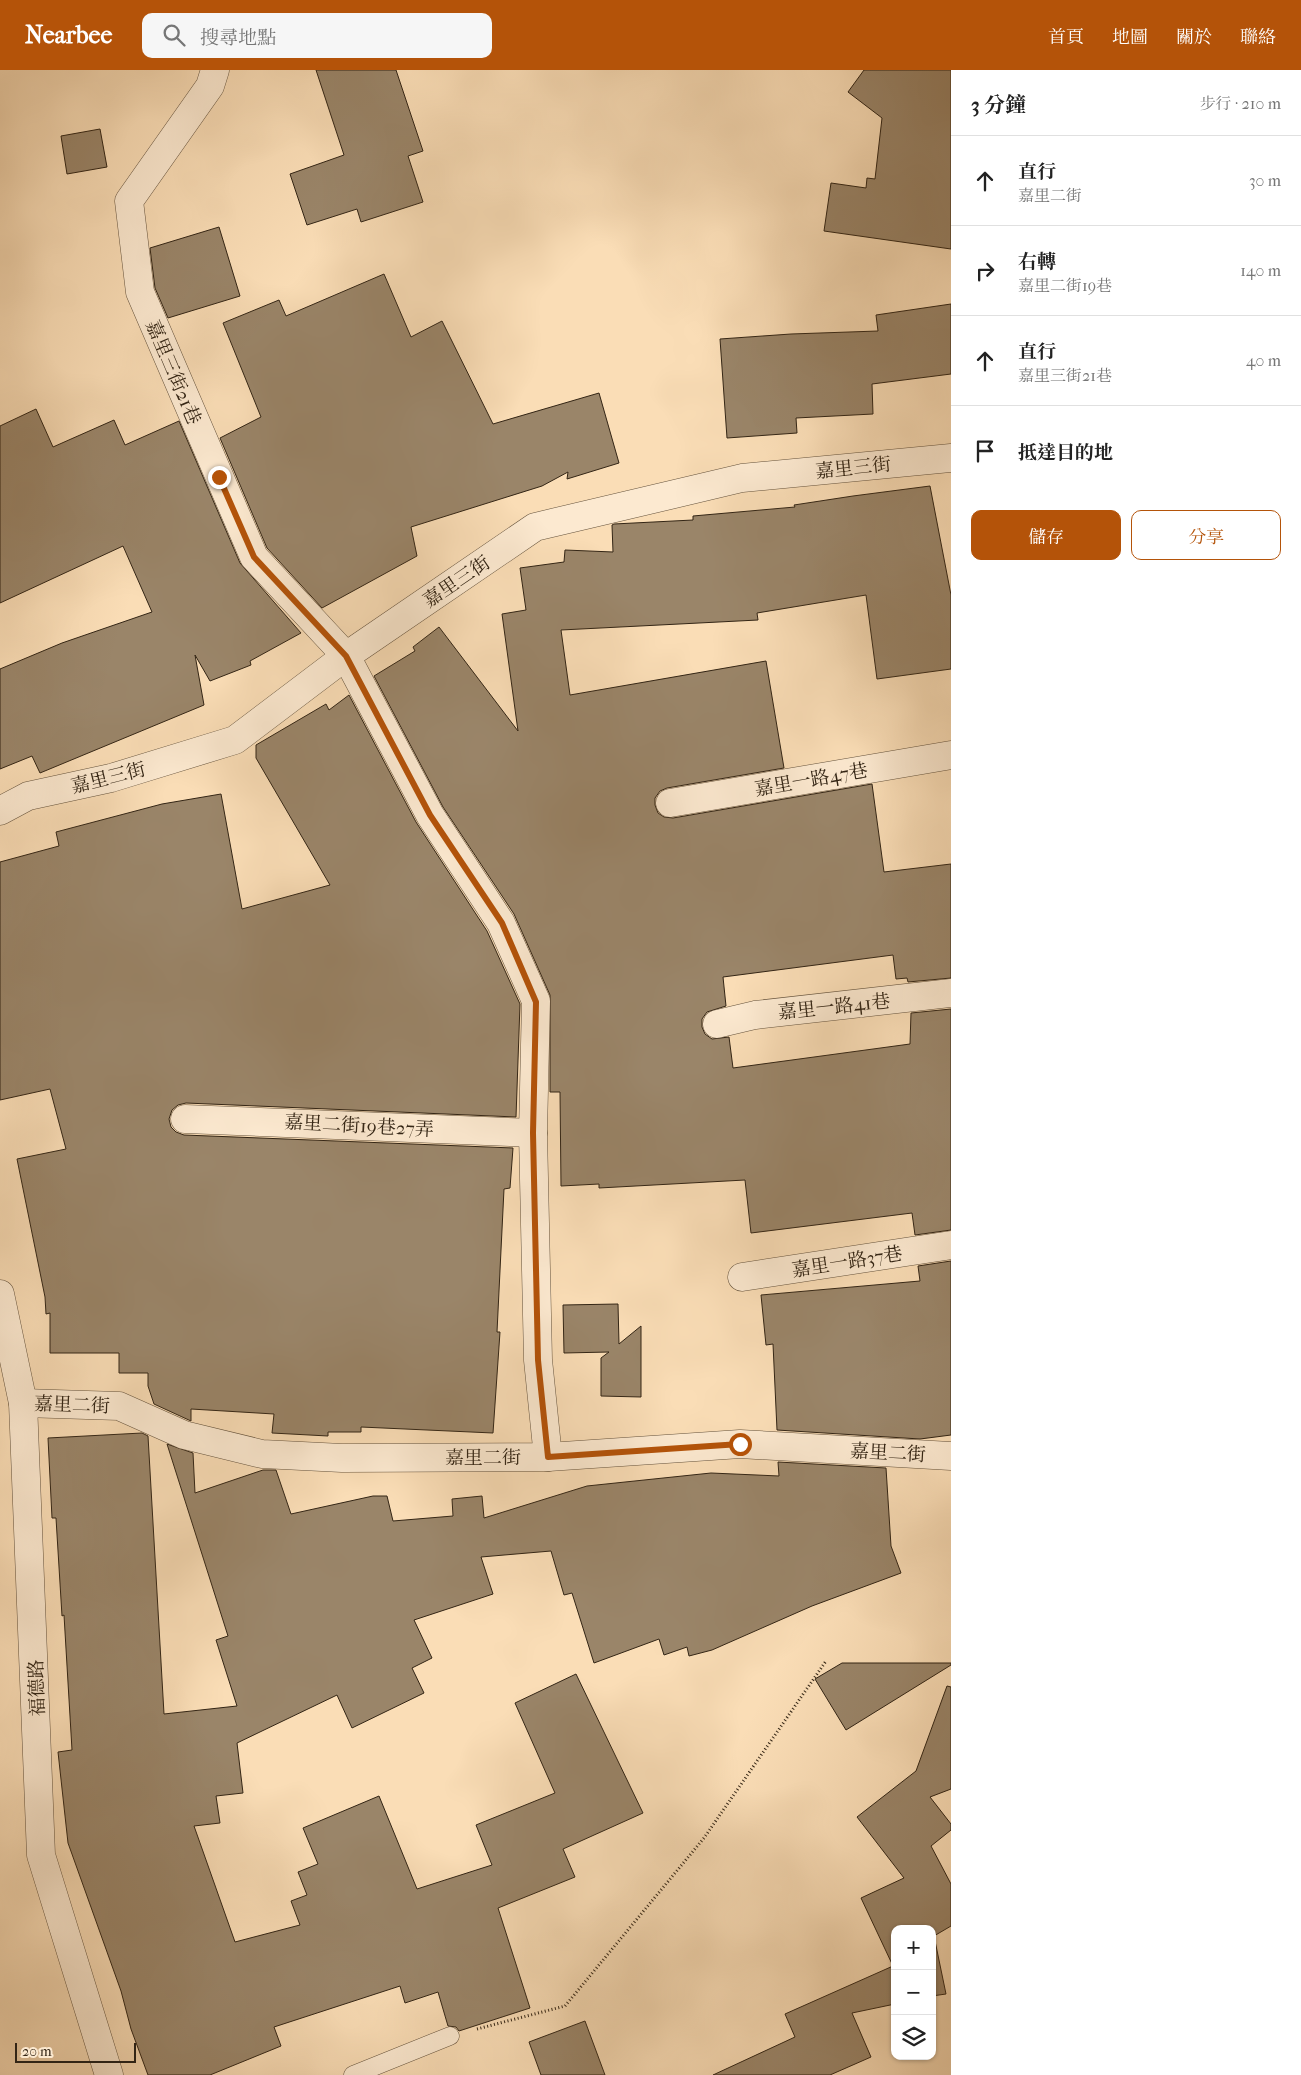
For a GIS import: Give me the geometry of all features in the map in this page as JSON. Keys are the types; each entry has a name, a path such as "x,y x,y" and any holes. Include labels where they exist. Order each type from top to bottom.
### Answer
{"street":[{"name":"嘉里三街21巷","path":"216,70 210,86 129,202 140,292 254,557 346,656 430,815 502,923 536,1002 533,1133 538,1360 548,1457"},
{"name":"嘉里三街","path":"0,811 28,796 111,778 235,740 346,656 535,527 742,478 951,458"},
{"name":"嘉里一路47巷","path":"670,803 951,755"},
{"name":"嘉里一路41巷","path":"717,1024 755,1015 951,993"},
{"name":"嘉里二街19巷27弄","path":"184,1119 533,1133"},
{"name":"嘉里一路37巷","path":"742,1277 951,1245"},
{"name":"福德路","path":"0,1294 24,1403 41,1855 109,2075"},
{"name":"嘉里二街","path":"24,1403 119,1406 184,1435 262,1454 342,1458 548,1457 740,1444 951,1456"}],"lane":[{"path":"352,2075 450,2036"}],"path":[{"path":"450,2036 565,2006 704,1838 826,1661"}],"building":[{"path":"316,70 396,70 423,151 408,156 423,202 361,222 357,209 307,225 290,174 344,155"},
{"path":"864,70 951,70 951,249 824,231 831,183 866,188 867,178 875,179 882,118 848,92"},
{"path":"100,129 107,167 67,174 61,136"},
{"path":"219,227 240,296 168,318 155,288 150,248"},
{"path":"384,274 411,337 442,321 493,424 599,393 619,463 567,479 568,472 542,486 411,527 417,556 322,608 267,548 220,438 261,417 223,323 279,300 286,316"},
{"path":"951,304 951,374 872,384 873,414 796,418 797,433 727,438 720,339 878,331 876,315"},
{"path":"36,409 53,447 114,420 125,445 179,421 240,563 301,633 250,661 251,665 210,681 195,655 204,705 40,773 32,756 0,769 0,669 62,643 152,612 123,546 0,603 0,426"},
{"path":"930,486 951,595 951,669 877,679 866,595 757,613 758,620 561,630 570,695 766,661 784,768 667,788 660,791 655,798 658,813 664,817 673,818 872,784 884,872 951,864 951,978 908,982 907,978 896,979 893,955 723,977 726,1006 707,1012 702,1019 702,1027 705,1034 712,1039 729,1037 733,1068 910,1044 911,1013 951,1009 951,1230 915,1235 912,1213 751,1233 745,1180 599,1188 599,1184 561,1186 560,1092 550,1092 550,995 514,914 443,807 374,676 415,651 413,647 439,627 518,731 502,614 526,610 520,568 564,562 565,550 613,552 612,525 614,524 693,520 693,516 795,507 794,505"},
{"path":"349,695 416,822 487,931 520,1004 516,1117 186,1103 178,1105 172,1110 169,1119 171,1127 176,1132 184,1135 513,1148 510,1188 504,1189 497,1332 500,1332 493,1433 361,1427 361,1432 328,1432 328,1436 272,1433 274,1414 191,1409 191,1421 154,1404 148,1386 148,1373 119,1373 119,1353 50,1353 50,1313 46,1314 45,1297 17,1159 66,1149 50,1089 0,1100 0,862 59,846 56,832 162,804 221,794 242,909 330,885 256,758 256,745 326,704 329,710"},
{"path":"951,1261 951,1435 920,1439 777,1430 773,1344 766,1345 761,1295 920,1281 918,1266"},
{"path":"618,1304 619,1344 641,1326 641,1397 601,1396 601,1358 609,1352 564,1353 563,1305"},
{"path":"142,1433 148,1436 164,1714 237,1706 216,1640 228,1636 167,1444 193,1453 195,1493 263,1470 276,1470 291,1514 373,1496 387,1496 393,1521 453,1516 452,1499 482,1496 484,1518 587,1486 711,1473 779,1476 778,1462 886,1468 891,1546 901,1573 812,1606 712,1650 689,1656 687,1647 664,1655 659,1639 594,1663 572,1593 564,1595 551,1551 481,1557 493,1594 414,1620 432,1658 412,1668 424,1693 352,1728 337,1695 237,1743 243,1793 216,1796 220,1823 194,1826 235,1942 300,1925 291,1901 307,1895 298,1872 318,1864 303,1828 379,1796 417,1889 492,1865 476,1825 555,1793 515,1703 576,1674 643,1813 563,1849 575,1877 498,1908 530,2008 459,2031 456,2027 448,2026 438,1992 405,2003 400,1986 274,2027 281,2046 210,2075 148,2075 131,2029 121,1991 68,1843 58,1752 72,1750 64,1615 62,1616 56,1518 52,1518 48,1438"},
{"path":"842,1663 951,1663 951,1665 846,1730 815,1679"},
{"path":"947,1686 951,1687 951,1789 930,1797 951,1824 951,1830 931,1846 951,1884 951,1926 936,1935 936,1925 891,1925 891,1962 861,1898 904,1878 857,1817 916,1771"},
{"path":"936,1946 946,1994 936,1995"},
{"path":"891,1967 891,2005 852,2013 871,2057 830,2075 713,2075 795,2037 785,2014"},
{"path":"585,2021 605,2075 541,2075 529,2042"}],"route":[{"path":"219,477 254,557 346,656 430,815 502,923 536,1002 533,1133 538,1360 548,1457 740,1444"}]}
